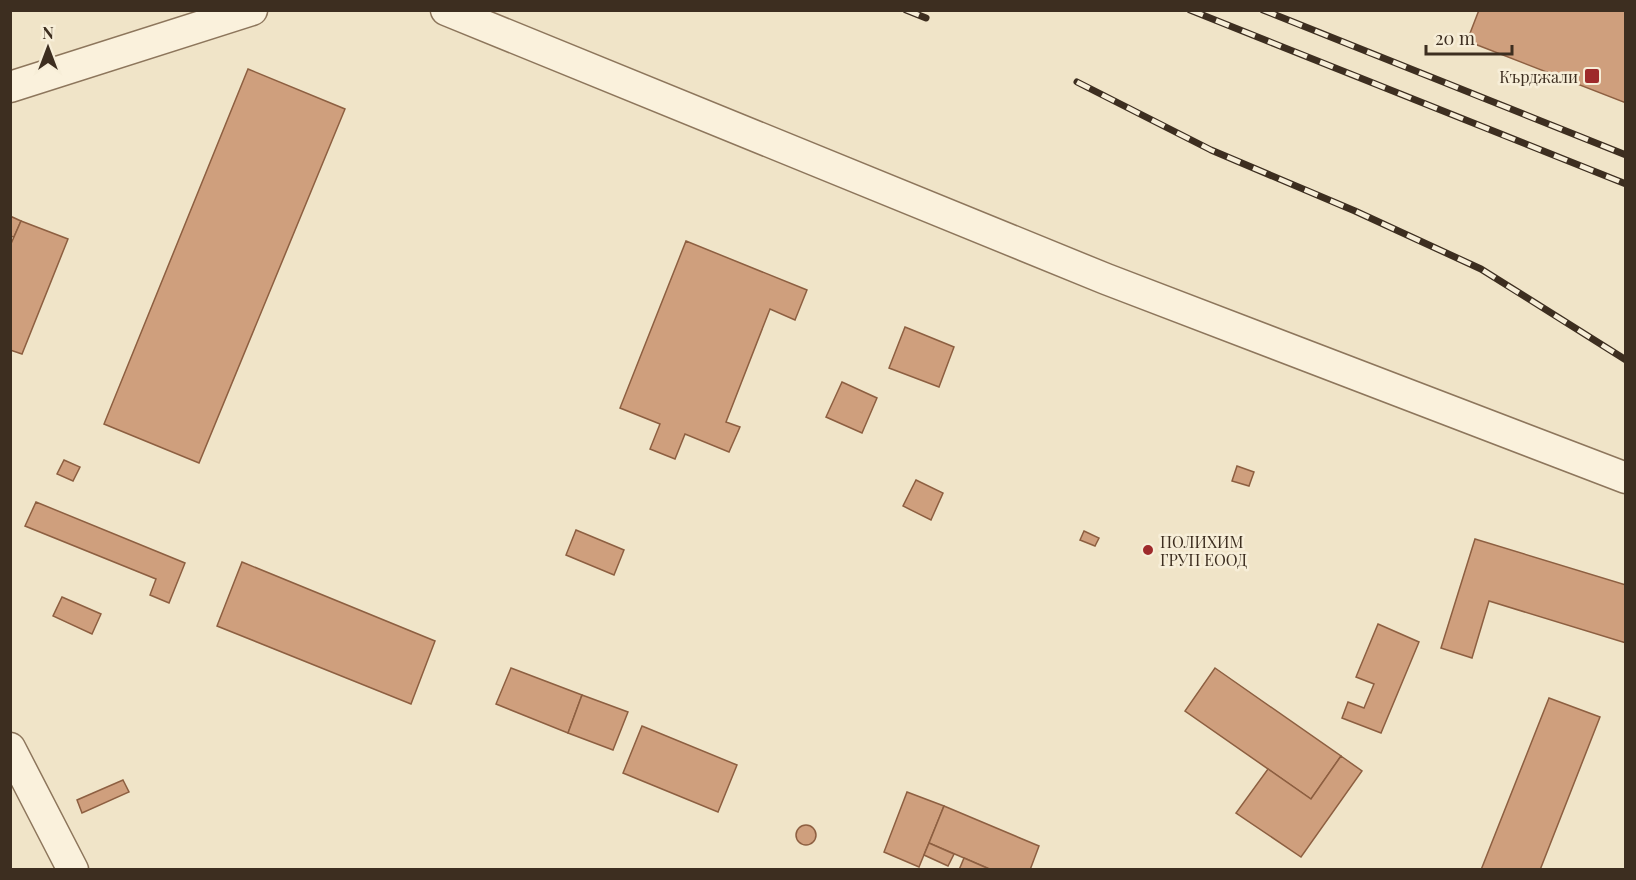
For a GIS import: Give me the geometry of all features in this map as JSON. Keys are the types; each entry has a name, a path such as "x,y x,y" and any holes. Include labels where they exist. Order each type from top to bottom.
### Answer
{"street":[{"path":"10,87 252,10"},
{"path":"446,10 1106,279 1626,478"},
{"path":"10,748 73,870"}],"building":[{"path":"1479,10 1626,10 1626,103 1467,41"},
{"path":"248,69 345,109 199,463 104,424"},
{"path":"10,216 21,221 14,237 10,236"},
{"path":"21,221 68,239 22,354 10,350 10,246"},
{"path":"686,241 807,290 795,320 770,309 726,422 740,427 729,452 685,434 675,459 650,449 660,424 620,408"},
{"path":"905,327 954,347 939,387 889,368"},
{"path":"842,382 877,398 862,433 826,417"},
{"path":"64,460 80,467 73,481 57,474"},
{"path":"1237,466 1254,472 1249,486 1232,481"},
{"path":"916,480 943,493 931,520 903,506"},
{"path":"36,502 185,563 169,603 150,595 156,579 25,526"},
{"path":"576,530 624,550 614,575 566,555"},
{"path":"1084,531 1099,538 1095,546 1080,540"},
{"path":"1475,539 1626,585 1626,643 1489,601 1472,658 1441,648"},
{"path":"242,562 435,641 411,704 217,626"},
{"path":"62,597 101,614 92,634 53,616"},
{"path":"1378,624 1419,642 1381,733 1342,718 1348,702 1364,708 1374,684 1356,677"},
{"path":"511,668 582,695 568,733 496,704"},
{"path":"1215,668 1341,756 1311,799 1185,711"},
{"path":"582,695 628,712 613,750 568,733"},
{"path":"1549,698 1600,717 1540,870 1481,870"},
{"path":"642,726 737,765 718,812 623,773"},
{"path":"1341,756 1362,771 1301,857 1236,813 1268,769 1311,799"},
{"path":"123,780 129,792 82,813 77,800"},
{"path":"907,792 944,806 919,867 884,852"},
{"path":"944,806 1039,846 1030,870 992,870 929,843"},
{"path":"806,825 813,828 816,835 813,842 806,845 799,842 796,835 799,828"},
{"path":"929,843 954,854 948,866 924,855"},
{"path":"964,858 987,868 986,870 959,870"}],"railway":[{"path":"906,10 926,18"},
{"path":"1190,10 1626,184"},
{"path":"1263,10 1626,155"},
{"path":"1077,82 1211,150 1355,211 1481,269 1626,360"}],"place":[{"name":"Кърджали","path":"1592,76"},
{"name":"ПОЛИХИМ ГРУП ЕООД","path":"1148,550"}]}
